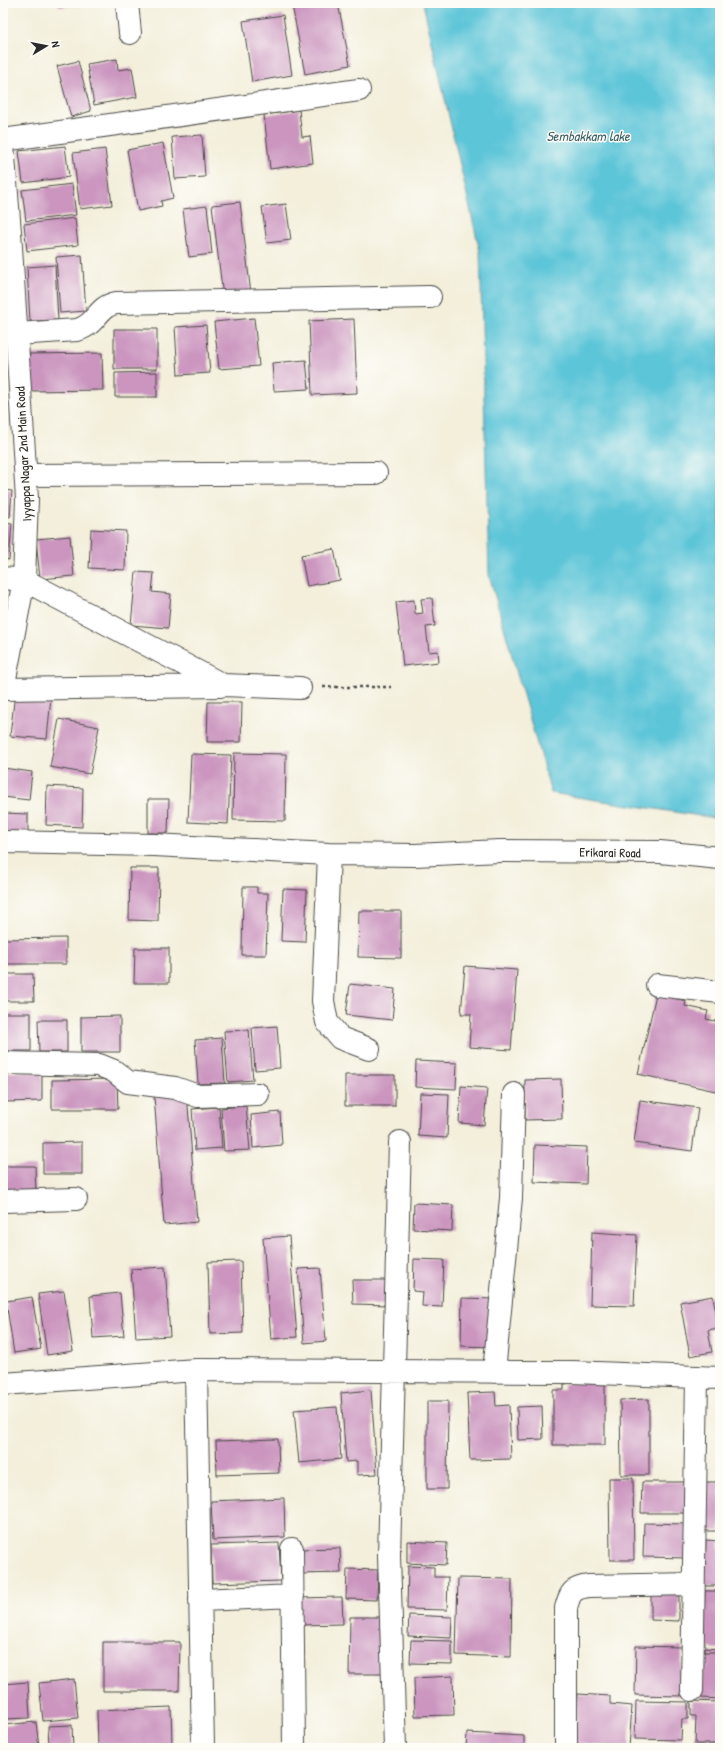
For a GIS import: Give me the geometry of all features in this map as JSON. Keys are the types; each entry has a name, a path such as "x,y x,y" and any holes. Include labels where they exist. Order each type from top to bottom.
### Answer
{"street":[{"path":"127,3 130,33"},
{"path":"3,140 359,90"},
{"name":"Iyyappa Nagar 2nd Main Road","path":"3,145 7,232 17,334 12,394 26,475 27,499 24,580 3,689"},
{"path":"17,334 77,330 84,328 91,324 108,304 116,303 430,297"},
{"path":"26,475 376,473"},
{"path":"3,578 24,580 223,686"},
{"path":"3,689 223,686 300,688"},
{"name":"Erikarai Road","path":"3,842 154,845 329,854 415,855 500,851 660,852 720,858"},
{"path":"329,854 323,1001 327,1022 340,1038 369,1049"},
{"path":"656,985 720,992"},
{"path":"3,1063 99,1065 114,1071 128,1082 175,1088 198,1096 258,1094"},
{"path":"494,1372 510,1198 514,1094"},
{"path":"396,1748 389,1556 400,1142"},
{"path":"3,1201 76,1199"},
{"path":"196,1370 203,1748"},
{"path":"3,1384 196,1370 573,1372 720,1378"},
{"path":"692,1690 697,1377"},
{"path":"292,1549 294,1748"},
{"path":"566,1748 566,1608 569,1596 577,1587 693,1584"},
{"path":"200,1600 293,1596"}],"path":[{"path":"300,688 391,687"}],"water":[{"name":"Sembakkam lake","path":"423,3 720,3 720,819 551,793 489,575 480,252"}],"building":[{"path":"58,3 93,3 93,4 59,7"},
{"path":"303,3 338,3 350,65 305,74 292,5"},
{"path":"283,15 292,75 252,82 243,21"},
{"path":"117,59 118,70 132,68 137,97 94,105 87,64"},
{"path":"78,61 91,111 71,117 57,66"},
{"path":"299,110 302,137 310,136 313,163 270,169 264,115"},
{"path":"202,135 205,177 175,179 172,137"},
{"path":"163,143 173,198 161,201 162,206 138,211 127,150"},
{"path":"65,146 69,177 23,183 19,151"},
{"path":"105,149 112,205 80,209 73,153"},
{"path":"72,184 76,215 26,221 22,190"},
{"path":"240,202 251,294 223,297 212,205"},
{"path":"286,204 291,240 267,243 262,207"},
{"path":"207,206 212,254 189,257 183,209"},
{"path":"75,218 78,245 27,251 24,224"},
{"path":"82,255 86,311 60,313 56,257"},
{"path":"55,265 58,320 30,321 27,267"},
{"path":"254,318 259,366 219,369 214,322"},
{"path":"354,319 357,393 312,395 309,321"},
{"path":"206,325 210,373 178,375 175,327"},
{"path":"114,329 157,329 157,369 114,369"},
{"path":"102,353 103,390 27,391 27,354"},
{"path":"306,360 309,389 274,391 272,363"},
{"path":"157,372 157,397 115,397 115,373"},
{"path":"3,490 12,491 10,517 3,516"},
{"path":"3,523 12,524 9,560 3,559"},
{"path":"91,529 126,531 125,570 89,568"},
{"path":"70,536 74,576 40,579 36,539"},
{"path":"334,549 340,580 307,586 301,555"},
{"path":"136,572 154,573 152,592 171,594 168,628 131,625"},
{"path":"432,598 435,626 426,627 429,652 438,651 439,662 403,666 396,602 414,600 415,614 423,613 421,599"},
{"path":"15,693 51,697 47,739 10,736"},
{"path":"208,702 242,702 241,742 207,742"},
{"path":"59,719 99,727 90,774 50,767"},
{"path":"234,753 286,754 285,821 233,820"},
{"path":"191,754 231,755 228,824 188,822"},
{"path":"3,768 32,772 29,800 3,797"},
{"path":"47,786 83,788 82,827 46,825"},
{"path":"148,799 169,799 168,833 148,833"},
{"path":"3,813 28,814 28,840 3,839"},
{"path":"130,868 159,868 158,921 129,920"},
{"path":"243,887 257,887 257,893 268,893 266,955 242,955"},
{"path":"283,889 307,890 305,942 281,941"},
{"path":"359,911 401,911 401,958 358,957"},
{"path":"66,938 66,964 3,964 3,939"},
{"path":"135,948 169,948 169,983 134,983"},
{"path":"465,966 517,970 511,1050 469,1047 471,1014 461,1014"},
{"path":"3,974 33,974 34,1001 3,1001"},
{"path":"350,984 395,989 392,1020 346,1015"},
{"path":"656,994 686,1001 685,1006 708,1011 706,1019 720,1022 720,1092 638,1074"},
{"path":"3,1013 31,1013 31,1051 3,1051"},
{"path":"120,1016 120,1052 81,1052 81,1017"},
{"path":"38,1020 67,1020 67,1052 39,1052"},
{"path":"277,1026 280,1068 255,1070 252,1028"},
{"path":"249,1030 253,1080 228,1082 224,1031"},
{"path":"222,1038 225,1083 198,1084 195,1040"},
{"path":"416,1061 457,1063 456,1089 415,1087"},
{"path":"3,1072 42,1072 42,1101 3,1102"},
{"path":"345,1075 395,1075 395,1106 345,1106"},
{"path":"117,1079 118,1109 52,1109 52,1080"},
{"path":"561,1079 562,1119 525,1120 525,1080"},
{"path":"461,1086 487,1088 484,1125 459,1123"},
{"path":"187,1093 197,1222 164,1225 154,1096"},
{"path":"420,1093 449,1094 447,1138 418,1136"},
{"path":"640,1100 698,1108 692,1151 634,1143"},
{"path":"246,1106 250,1150 224,1151 221,1108"},
{"path":"219,1107 222,1148 195,1150 192,1109"},
{"path":"280,1112 282,1145 253,1148 251,1115"},
{"path":"82,1142 82,1174 43,1174 43,1143"},
{"path":"535,1145 587,1147 586,1184 534,1182"},
{"path":"3,1166 35,1166 36,1193 3,1194"},
{"path":"414,1203 453,1205 452,1231 413,1229"},
{"path":"592,1232 637,1235 634,1306 590,1305"},
{"path":"289,1236 297,1337 271,1339 263,1238"},
{"path":"414,1259 444,1260 442,1307 422,1306 423,1292 413,1291"},
{"path":"241,1261 243,1333 210,1334 208,1262"},
{"path":"165,1267 170,1336 136,1338 131,1269"},
{"path":"320,1268 326,1341 304,1343 298,1269"},
{"path":"352,1280 389,1280 389,1305 353,1304"},
{"path":"64,1291 73,1351 47,1355 38,1294"},
{"path":"120,1293 124,1336 93,1338 90,1296"},
{"path":"713,1296 718,1328 708,1330 712,1352 690,1356 680,1302"},
{"path":"32,1297 41,1349 14,1353 6,1301"},
{"path":"462,1298 495,1299 493,1347 461,1346"},
{"path":"605,1380 605,1445 553,1445 553,1390 564,1390 564,1384"},
{"path":"371,1390 377,1474 357,1475 357,1461 346,1462 341,1393"},
{"path":"495,1392 496,1406 509,1405 511,1459 470,1460 467,1393"},
{"path":"649,1399 649,1475 621,1475 620,1400"},
{"path":"427,1401 448,1401 447,1489 427,1489"},
{"path":"542,1406 543,1439 518,1440 517,1407"},
{"path":"337,1407 341,1459 299,1463 294,1410"},
{"path":"278,1439 279,1473 217,1475 216,1441"},
{"path":"609,1478 633,1478 634,1560 610,1560"},
{"path":"642,1482 687,1482 686,1513 641,1513"},
{"path":"706,1482 720,1482 720,1531 705,1531"},
{"path":"284,1498 285,1537 213,1540 211,1501"},
{"path":"644,1523 687,1524 687,1558 643,1557"},
{"path":"706,1540 720,1541 720,1586 704,1586"},
{"path":"407,1541 447,1543 446,1565 407,1563"},
{"path":"279,1543 281,1581 212,1583 211,1545"},
{"path":"340,1548 341,1573 300,1574 299,1549"},
{"path":"408,1566 434,1567 434,1577 448,1577 447,1610 407,1609"},
{"path":"347,1569 378,1570 377,1600 346,1599"},
{"path":"458,1578 512,1579 511,1657 456,1655"},
{"path":"651,1587 679,1587 679,1621 651,1620"},
{"path":"705,1591 720,1591 720,1649 703,1648"},
{"path":"342,1597 343,1624 299,1625 298,1598"},
{"path":"409,1615 452,1617 451,1638 408,1636"},
{"path":"350,1617 388,1617 388,1674 349,1674"},
{"path":"411,1640 452,1641 452,1664 410,1663"},
{"path":"103,1642 180,1642 179,1691 103,1691"},
{"path":"636,1646 682,1647 681,1696 635,1695"},
{"path":"703,1652 720,1652 720,1699 701,1698"},
{"path":"453,1676 454,1715 415,1716 414,1678"},
{"path":"74,1679 78,1718 43,1721 39,1683"},
{"path":"28,1682 30,1718 3,1719 3,1684"},
{"path":"578,1694 610,1696 610,1704 632,1706 629,1748 575,1744"},
{"path":"636,1701 688,1702 688,1719 682,1719 681,1740 635,1739"},
{"path":"691,1701 720,1702 720,1744 695,1744 696,1716 691,1716"},
{"path":"171,1707 172,1745 98,1748 97,1710"},
{"path":"36,1722 39,1748 3,1748 3,1725"},
{"path":"72,1725 73,1748 49,1748 48,1726"},
{"path":"467,1733 524,1736 524,1748 466,1748"}]}
